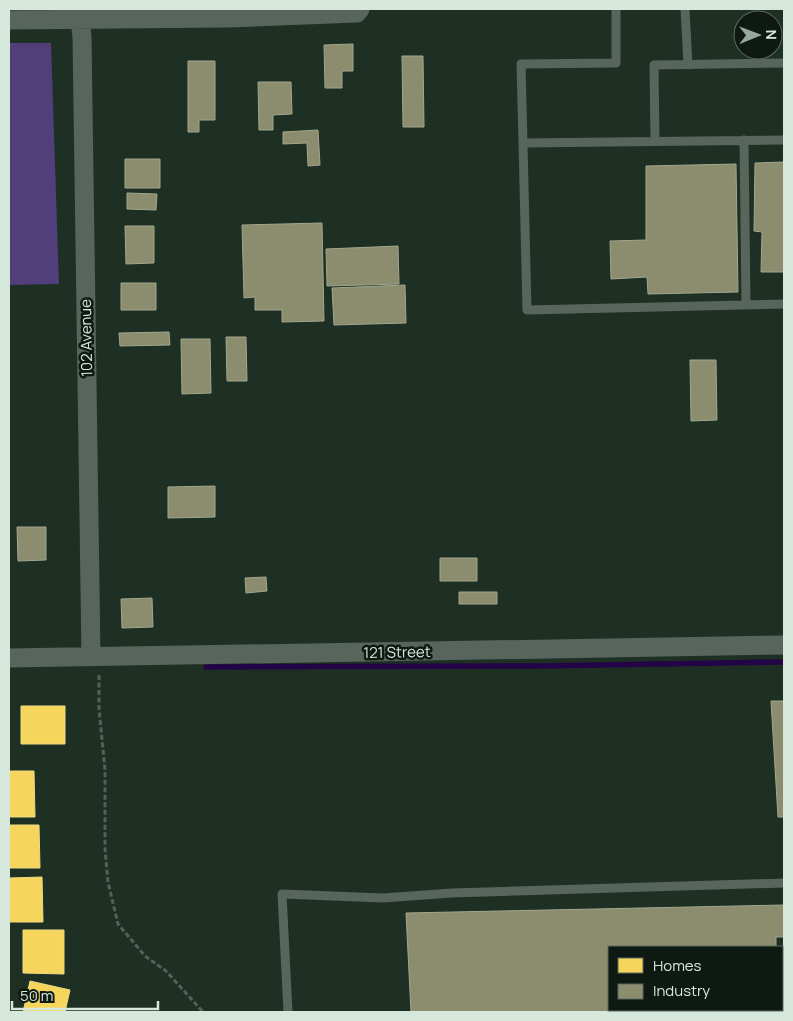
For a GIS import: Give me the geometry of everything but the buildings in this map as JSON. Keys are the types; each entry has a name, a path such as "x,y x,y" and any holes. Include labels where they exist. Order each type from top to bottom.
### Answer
{"street":[{"path":"9,20 227,18 347,14 357,13 360,9"},
{"name":"102 Avenue","path":"80,19 82,37 90,657"},
{"name":"121 Street","path":"9,658 784,645"}],"lane":[{"path":"616,9 616,63 522,64 522,142 527,310 784,304"},
{"path":"685,9 688,64"},
{"path":"655,141 654,65 784,63"},
{"path":"744,140 746,305"},
{"path":"522,142 784,140"},
{"path":"288,1012 282,894 383,898 462,893 784,883"}],"path":[{"path":"99,674 99,709 105,769 105,849 108,882 118,924 145,956 166,971 203,1012"}],"shaded area":[{"path":"9,43 51,43 59,284 9,285"}],"waterway":[{"path":"206,667 538,666 784,662"}]}
